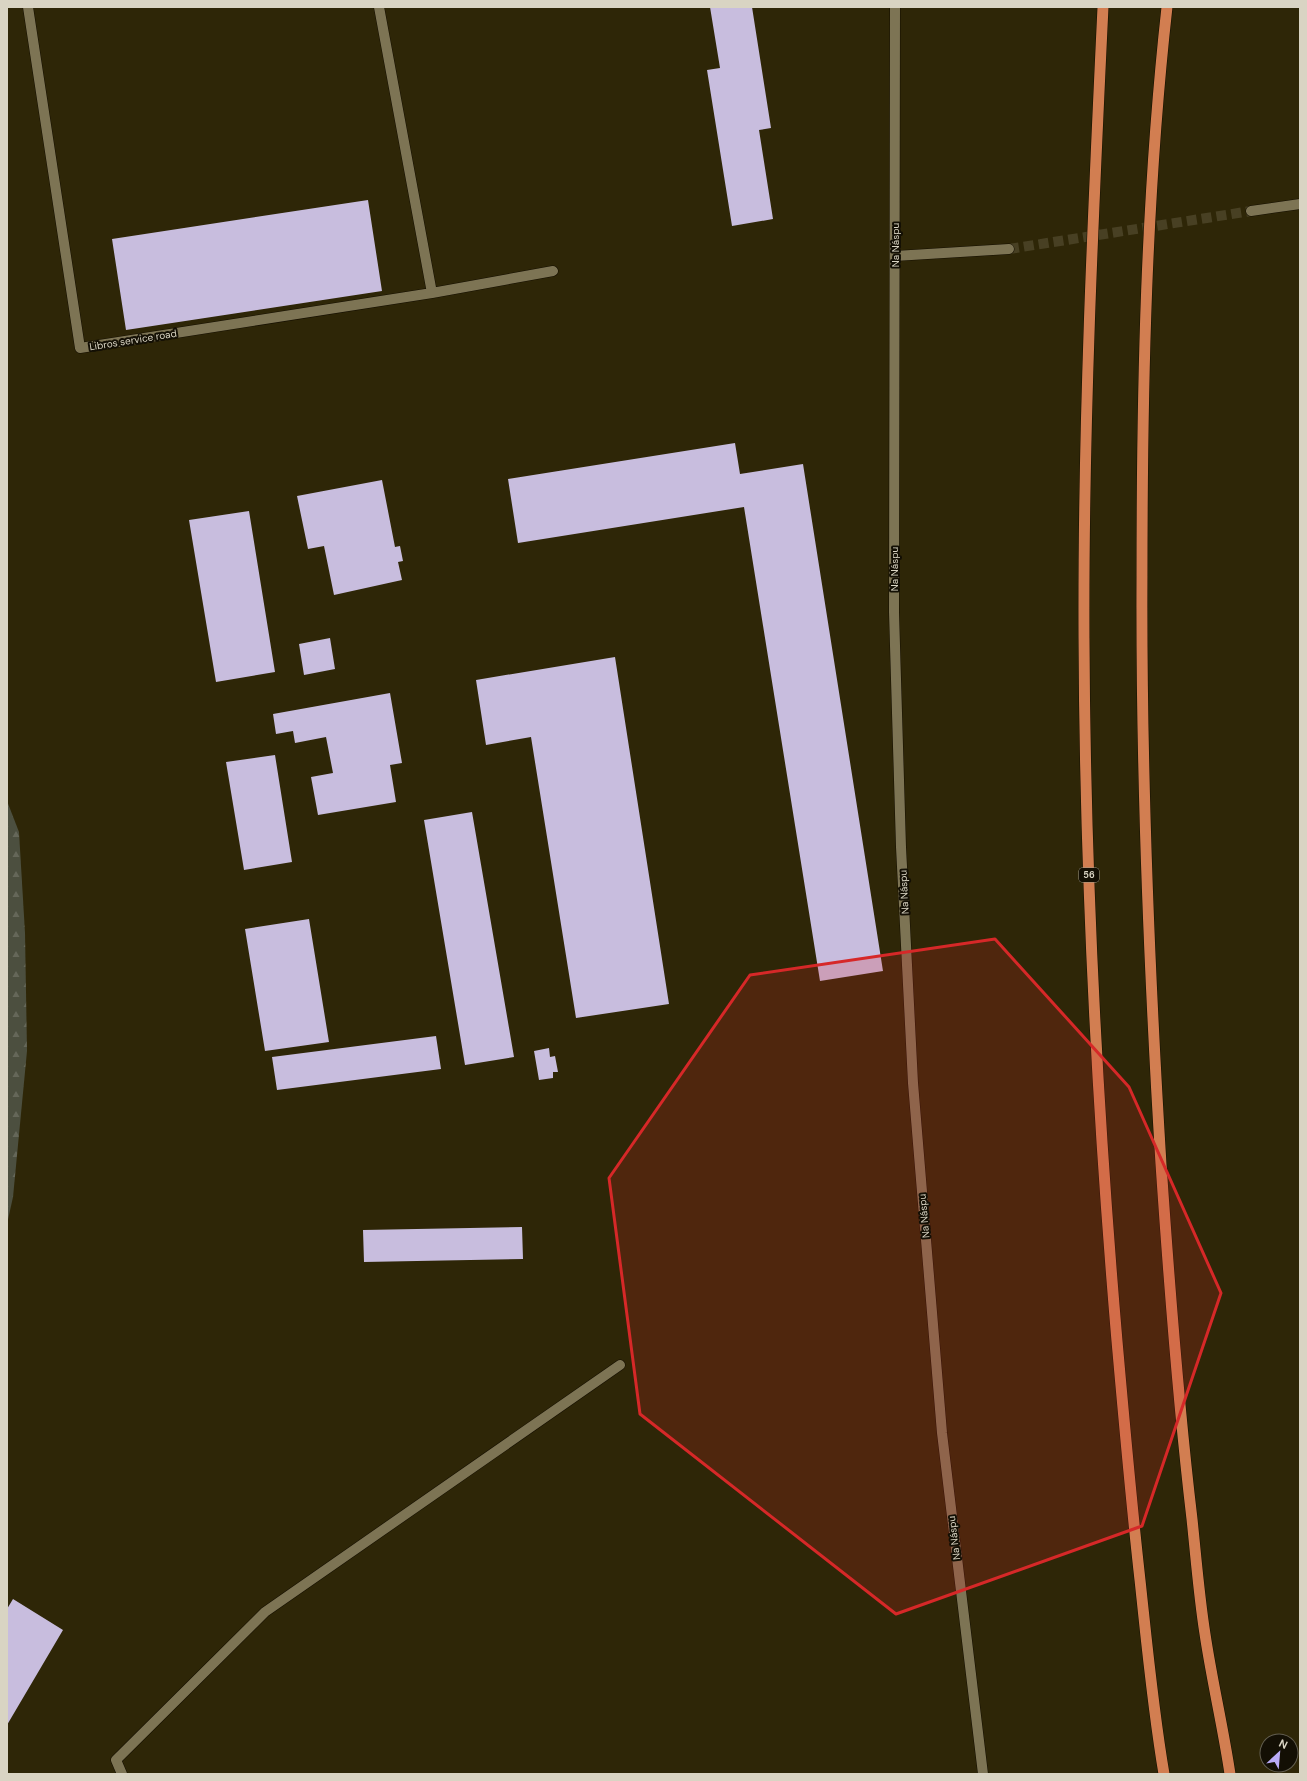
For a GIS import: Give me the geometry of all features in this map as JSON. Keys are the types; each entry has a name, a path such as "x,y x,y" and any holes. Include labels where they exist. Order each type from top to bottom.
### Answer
{"highway":[{"name":"56","path":"1103,7 1090,270 1086,450 1084,638 1088,842 1096,1048 1109,1246 1126,1445 1158,1740 1164,1774"},
{"path":"1167,7 1156,106 1148,257 1142,446 1142,648 1145,846 1154,1045 1166,1238 1181,1419 1205,1633 1230,1774"}],"street":[{"name":"Libros service road","path":"28,7 80,348 432,293"},
{"path":"379,7 432,293 553,271"},
{"name":"Na Náspu","path":"895,7 894,612 901,846 913,1083 942,1433 982,1774"},
{"path":"1251,212 1300,204"},
{"path":"895,256 1009,249"},
{"path":"122,1774 116,1760 265,1612 620,1365"}],"highlighted area":[{"path":"995,939 1129,1087 1221,1293 1142,1526 896,1614 640,1414 609,1178 750,975"}],"green space":[{"path":"7,801 19,832 25,933 27,1051 13,1197 7,1224"}],"building":[{"path":"710,7 752,7 771,128 759,130 773,219 732,226 707,70 720,68"},
{"path":"368,200 382,291 126,330 112,239"},
{"path":"735,443 740,474 803,464 883,971 820,981 744,507 518,543 508,479"},
{"path":"382,480 395,547 400,546 403,561 398,562 402,580 334,595 324,546 308,549 297,496"},
{"path":"249,511 275,672 216,682 189,520"},
{"path":"330,638 335,669 304,675 299,644"},
{"path":"615,657 669,1004 576,1018 531,737 486,745 476,680"},
{"path":"390,693 402,763 390,765 396,802 318,815 311,777 333,773 326,737 295,743 293,731 276,734 273,714"},
{"path":"275,755 292,862 244,870 226,762"},
{"path":"472,812 514,1057 465,1065 424,820"},
{"path":"309,919 329,1042 265,1051 245,929"},
{"path":"436,1036 441,1069 277,1090 272,1057"},
{"path":"549,1048 550,1057 555,1056 558,1072 553,1072 553,1078 539,1080 534,1051"},
{"path":"522,1227 523,1259 364,1262 363,1230"},
{"path":"13,1599 63,1630 7,1725 7,1609"}],"tunnel":[{"path":"1009,249 1251,211"}]}
